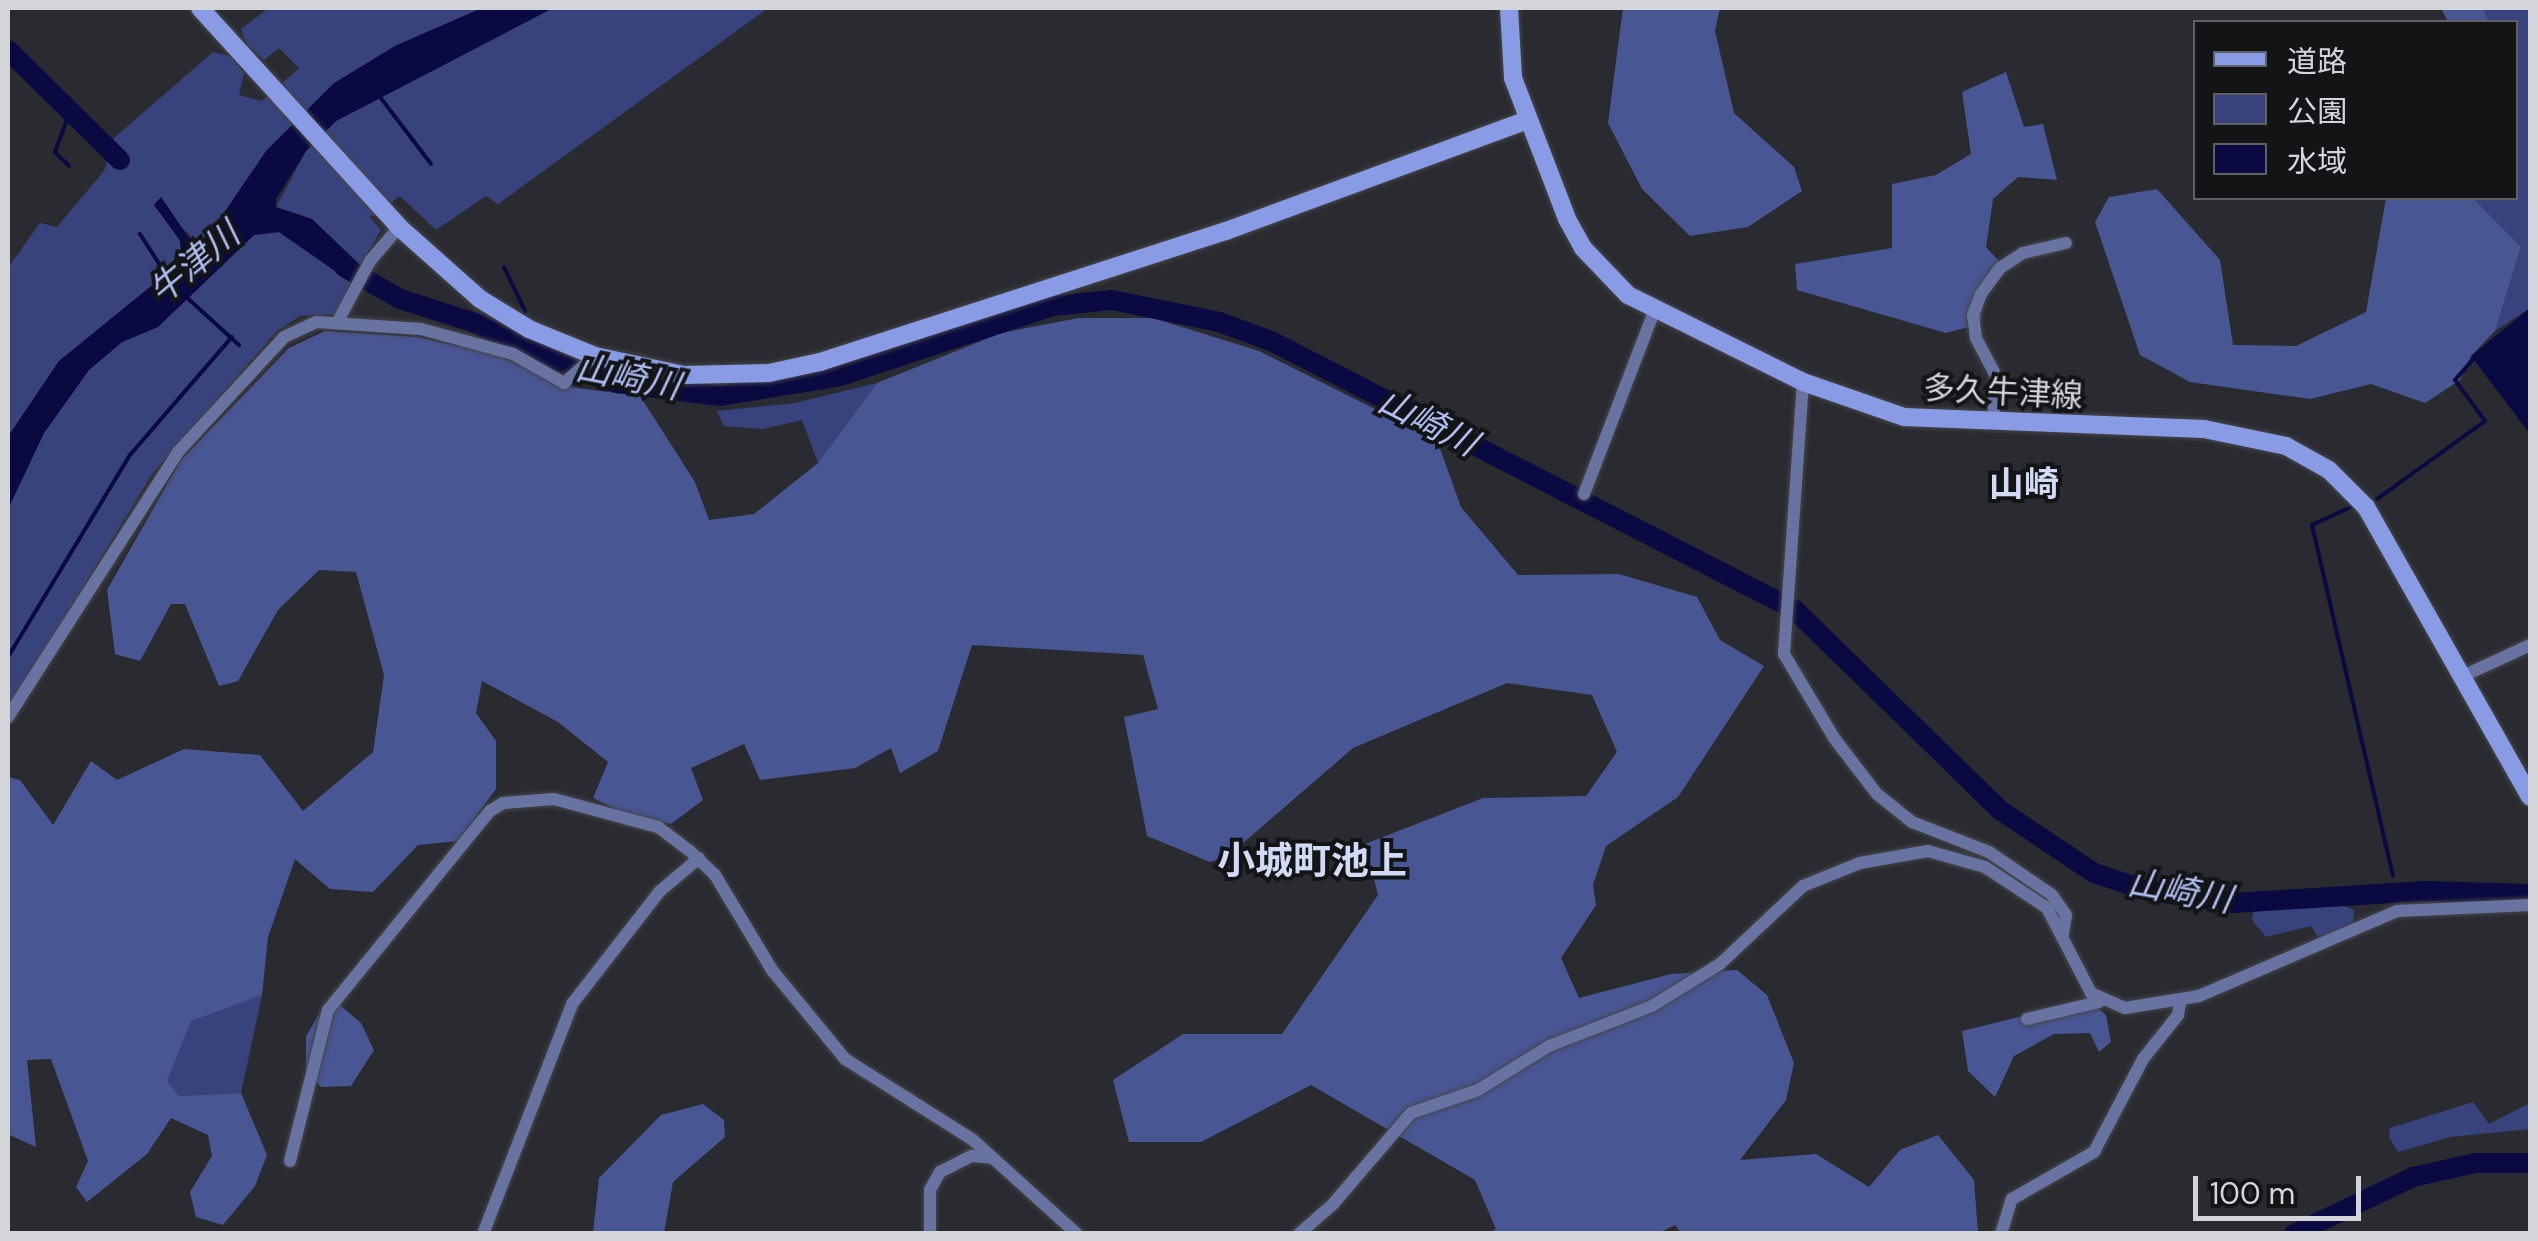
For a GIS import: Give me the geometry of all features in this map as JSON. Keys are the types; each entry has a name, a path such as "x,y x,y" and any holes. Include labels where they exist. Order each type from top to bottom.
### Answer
{"street":[{"path":"200,8 400,227 480,299 529,330 592,361 684,375 769,372 820,362 1207,237 1527,120"},
{"name":"多久牛津線","path":"1509,8 1506,37 1527,120 1583,248 1603,273 1654,312 1803,382 1904,417 2240,432 2300,454 2329,470 2366,507 2530,797"},
{"path":"338,321 370,261 400,227"},
{"path":"1993,423 1996,376 1976,338 1973,315 1981,294 2000,268 2023,254 2066,243"},
{"path":"1584,494 1654,312"},
{"path":"8,717 34,685 178,452 284,336 301,326 338,321 471,340 564,383 577,378 592,361"},
{"path":"1803,382 1784,615 1788,662 1862,777 1899,814 1989,852 2052,895 2066,915 2064,934"},
{"path":"2463,676 2530,645"},
{"path":"290,1161 328,1010 490,811 536,799 572,802 658,827 699,858 733,900 772,970 845,1059 938,1115 993,1158 1077,1234"},
{"path":"1299,1234 1333,1204 1411,1113 1468,1095 1549,1046 1652,1006 1720,964 1778,903 1842,868 1928,851 1966,858 2036,898 2064,934 2099,1002"},
{"path":"482,1234 572,1004 660,891 699,858"},
{"path":"2027,1019 2099,1002 2125,1008 2180,1002 2294,960 2397,911 2530,905"},
{"path":"2001,1234 2012,1199 2094,1152 2142,1059 2178,1015 2180,1002"},
{"path":"930,1234 930,1190 940,1172 972,1156 993,1158"}],"green space":[{"path":"269,8 482,8 395,46 227,213 198,251 189,234 154,205 180,241 182,261 59,361 8,436 8,268 40,223 57,227 104,171 114,138 213,52 230,56 244,73 239,95 262,101 299,68 279,48 264,60 246,43 241,29"},
{"path":"553,8 768,8 498,204 486,196 436,230 400,196 370,217 381,230 360,265 312,219 276,207 306,151 336,121"},
{"path":"2483,8 2530,8 2530,308 2495,331 2521,247 2475,200 2518,200 2518,20 2488,20"},
{"path":"279,232 351,282 336,314 300,316 277,331 152,474 8,710 8,509 44,433 89,370 122,342 158,327 254,235"},
{"path":"877,383 818,463 802,420 763,429 724,426 717,411 795,403"},
{"path":"2339,904 2354,910 2353,924 2321,942 2311,926 2266,937 2252,920 2255,906"},
{"path":"262,995 241,1093 179,1096 166,1080 191,1020"},
{"path":"2473,1102 2489,1124 2530,1103 2530,1129 2450,1137 2398,1152 2389,1137 2390,1128"}],"shaded area":[{"path":"1623,8 1720,8 1715,31 1734,113 1794,167 1802,191 1748,227 1690,236 1642,189 1608,123"},
{"path":"2441,8 2483,8 2488,20 2447,20"},
{"path":"2006,72 2024,127 2043,124 2057,180 2018,177 1993,199 1986,247 2007,270 1985,297 1980,324 1946,333 1797,290 1795,264 1892,248 1892,184 1936,175 1971,154 1962,92"},
{"path":"2157,189 2220,260 2233,345 2296,346 2366,312 2386,200 2475,200 2521,247 2495,331 2471,356 2460,380 2425,403 2371,384 2310,399 2190,382 2140,355 2095,222 2109,197"},
{"path":"1079,318 1153,318 1259,351 1437,440 1461,507 1518,575 1619,574 1697,597 1720,640 1764,666 1678,797 1606,846 1593,885 1596,905 1561,958 1579,998 1671,974 1737,970 1767,995 1794,1063 1786,1100 1740,1160 1816,1154 1869,1187 1900,1150 1938,1135 1974,1180 1978,1233 1682,1234 1675,1225 1657,1234 1489,1233 1496,1229 1475,1180 1311,1085 1201,1142 1129,1142 1113,1080 1183,1034 1282,1034 1378,895 1365,844 1483,798 1586,796 1617,752 1592,695 1507,683 1353,748 1228,856 1210,862 1147,836 1124,717 1158,709 1143,655 972,645 938,751 900,773 891,748 855,768 760,780 744,744 691,768 703,800 671,824 635,818 593,798 608,762 558,722 482,681 476,713 496,741 496,789 458,841 418,845 373,892 330,889 295,859 268,937 262,995 191,1021 167,1081 179,1096 241,1093 267,1155 255,1186 223,1225 196,1217 190,1192 212,1156 208,1135 171,1118 147,1154 87,1202 76,1187 88,1161 51,1059 27,1060 36,1147 10,1135 8,777 20,780 53,825 91,761 117,780 184,749 260,755 303,811 373,752 384,675 356,572 319,570 278,610 238,681 219,686 185,604 171,604 140,661 115,654 107,590 181,460 289,348 325,331 417,337 497,355 569,387 640,396 695,482 709,520 754,514 818,463 877,383 1001,333"},
{"path":"2088,1000 2106,1015 2111,1042 2099,1052 2090,1033 2054,1034 2014,1056 1995,1097 1968,1071 1962,1031"},
{"path":"340,1005 361,1023 374,1050 351,1086 321,1087 306,1071 306,1036 324,1006"},
{"path":"703,1104 724,1120 725,1137 673,1182 664,1233 593,1233 599,1178 661,1115"}],"water":[{"name":"牛津川","path":"482,8 553,8 336,121 306,151 276,199 276,207 312,219 360,265 351,282 279,232 254,235 158,327 122,342 89,370 44,433 8,509 8,437 59,361 182,261 180,240 154,205 161,197 198,251 266,151 334,83 395,46"},
{"path":"2530,308 2530,434 2471,356"}],"waterway":[{"path":"8,50 120,160"},
{"path":"380,97 431,164"},
{"path":"69,166 55,152 70,111"},
{"name":"牛津川","path":"140,234 167,276"},
{"name":"山崎川","path":"344,267 400,299 475,323 565,366 618,383 720,396 837,377 1053,306 1112,300 1219,322 1271,341 1795,610 2000,810 2094,873 2145,890 2234,903 2427,891 2530,894"},
{"path":"504,267 525,311"},
{"name":"牛津川","path":"183,294 239,345"},
{"path":"8,657 130,455 232,337"},
{"path":"2377,499 2485,421 2455,380 2473,359"},
{"path":"2351,507 2312,525 2393,876"},
{"path":"2294,1234 2413,1177 2475,1163 2530,1163"}],"district":[{"name":"山崎","path":"2024,484"},
{"name":"小城町池上","path":"1312,862"}]}
